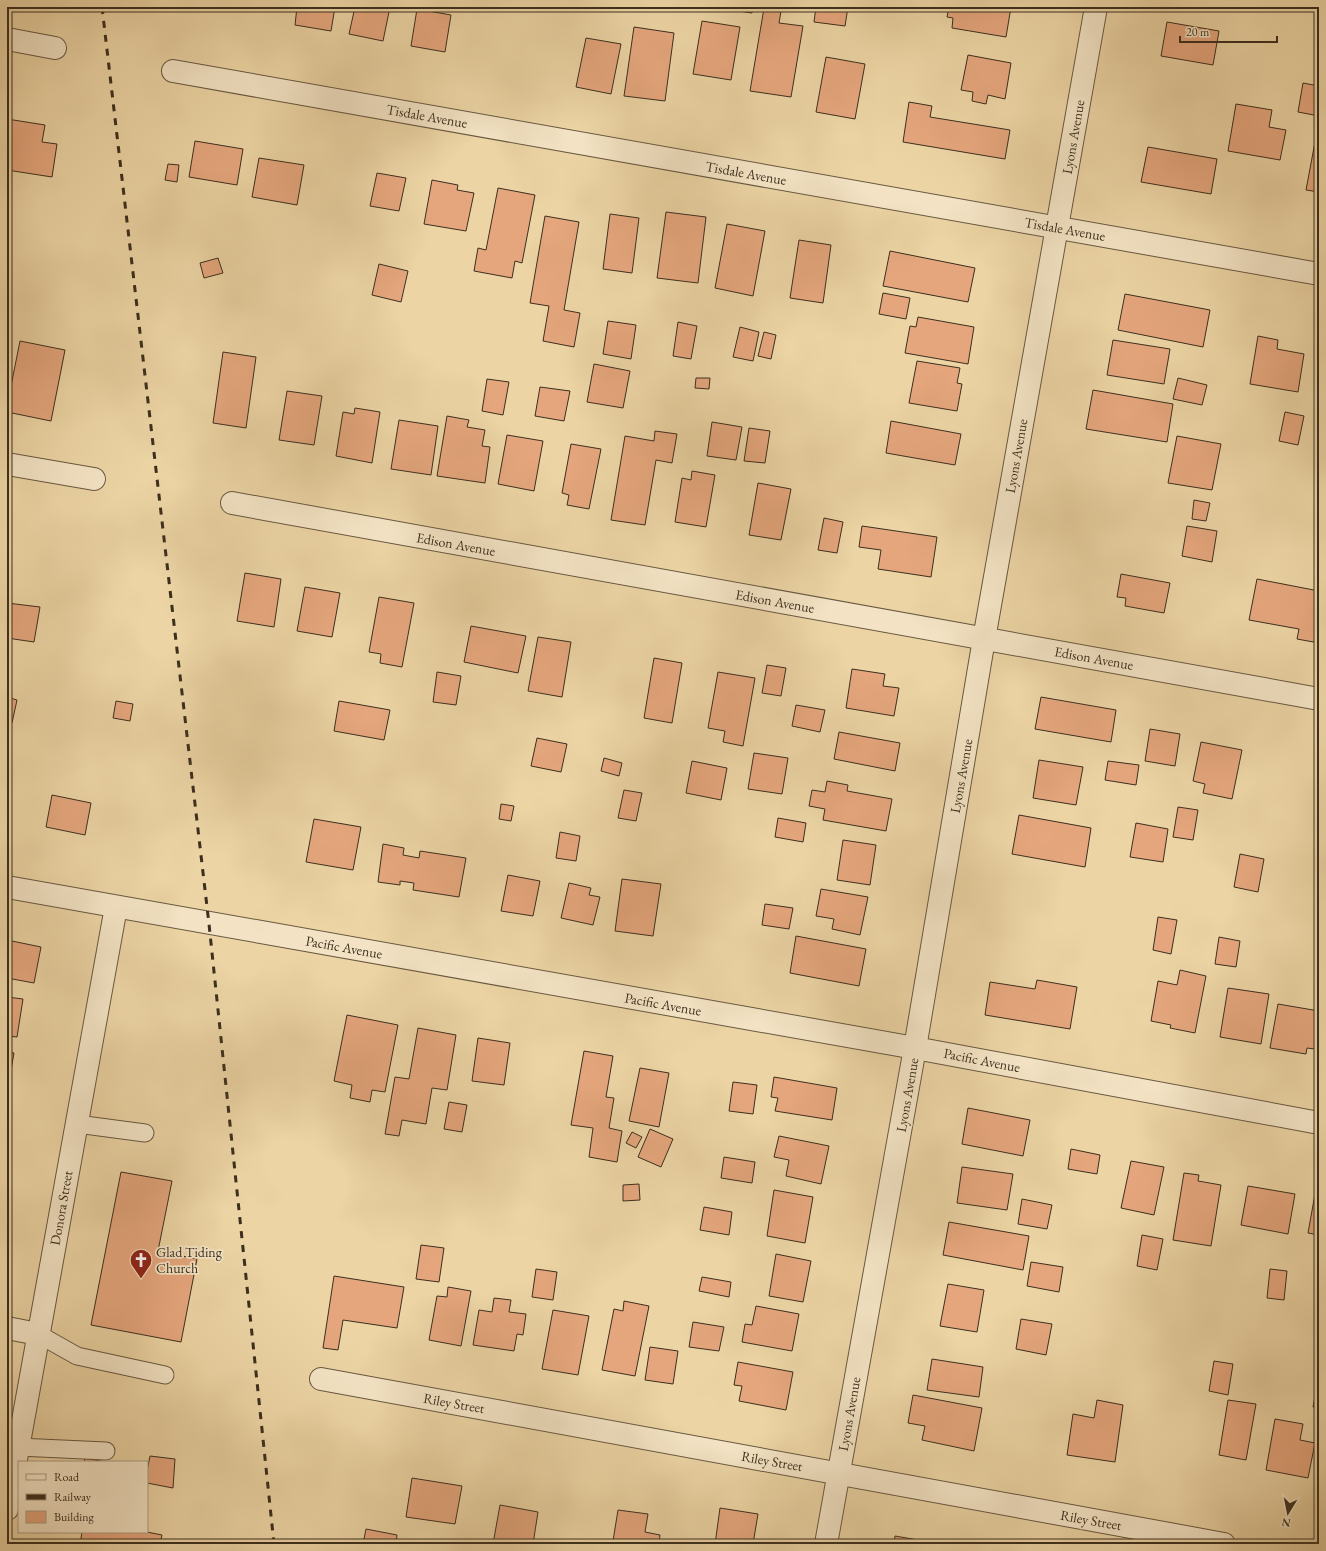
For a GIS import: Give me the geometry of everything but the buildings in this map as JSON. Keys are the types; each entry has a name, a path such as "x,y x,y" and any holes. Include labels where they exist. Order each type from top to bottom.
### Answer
{"street":[{"name":"Lyons Avenue","path":"826,1544 915,1048 984,639 1096,7"},
{"path":"7,39 55,48"},
{"name":"Tisdale Avenue","path":"172,71 1319,274"},
{"path":"7,464 94,479"},
{"name":"Edison Avenue","path":"232,503 1319,699"},
{"name":"Pacific Avenue","path":"7,887 915,1048 1319,1123"},
{"name":"Donora Street","path":"7,1509 116,907"},
{"path":"7,1328 38,1334"},
{"name":"Riley Street","path":"321,1379 1224,1544"}],"lane":[{"path":"76,1124 145,1133"},
{"path":"38,1334 77,1356 165,1375"},
{"path":"18,1447 106,1451"}],"railway":[{"path":"102,7 209,924 274,1544"}],"place":[{"name":"Glad Tiding Church","path":"141,1280"}]}
